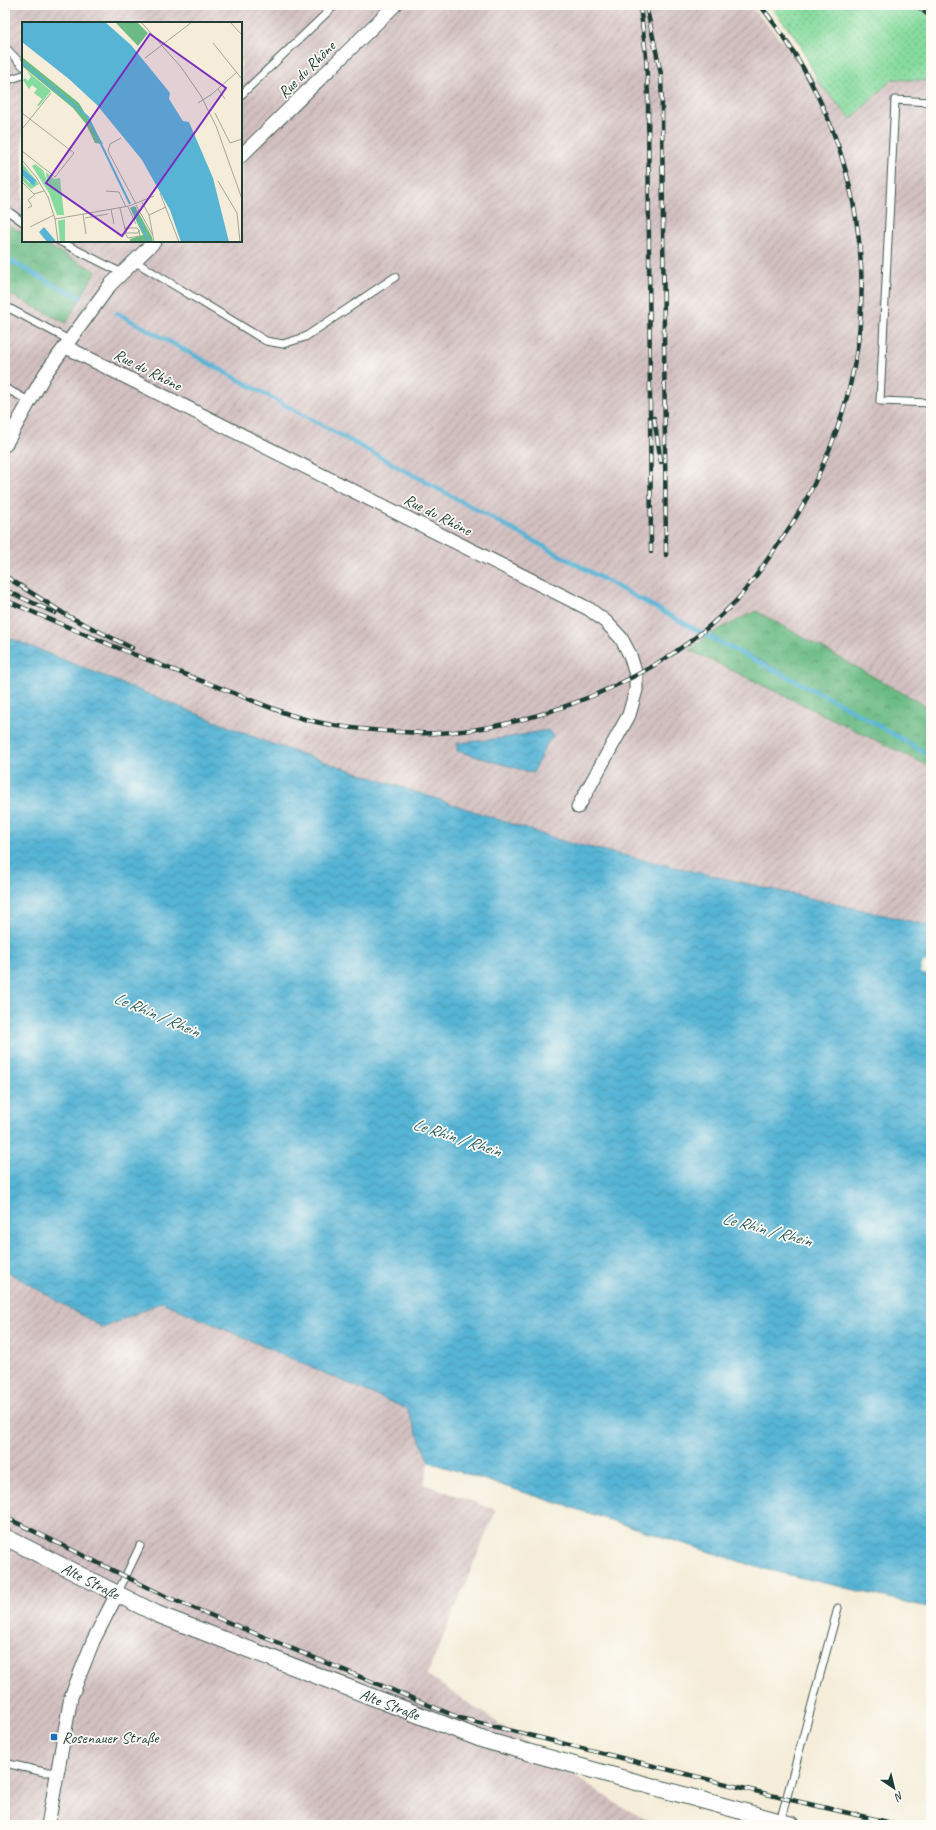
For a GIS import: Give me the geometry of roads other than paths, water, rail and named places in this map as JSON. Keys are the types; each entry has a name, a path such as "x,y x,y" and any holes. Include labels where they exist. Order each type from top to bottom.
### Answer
{"street":[{"name":"Rue du Rhône","path":"242,152 395,5"},
{"path":"5,445 45,374 69,344 110,285 154,242"},
{"name":"Rue du Rhône","path":"69,344 589,609 606,622 621,638 630,655 636,675 636,690 629,715 578,807"},
{"name":"Alte Straße","path":"5,1537 157,1614 484,1740 784,1824"},
{"path":"48,1825 71,1698 93,1640 117,1594"}],"lane":[{"path":"242,93 335,5"},
{"path":"5,47 22,65"},
{"path":"5,81 22,75"},
{"path":"931,102 895,100 880,401 931,403"},
{"path":"5,209 22,221"},
{"path":"61,242 122,273"},
{"path":"134,261 266,341 283,344 305,336 395,277"},
{"path":"5,306 69,344"},
{"path":"5,388 29,401"},
{"path":"117,1594 140,1546"},
{"path":"784,1824 838,1608"},
{"path":"5,1763 44,1772 57,1772"}],"water":[{"name":"Le Rhin / Rhein","path":"5,636 269,743 566,842 931,926 931,1608 760,1568 429,1462 407,1409 162,1302 103,1328 5,1270"},
{"path":"548,730 553,736 545,747 533,773 457,751 458,743 505,738"}],"waterway":[{"path":"5,258 54,285 81,297"},
{"path":"117,313 700,632 841,704 931,756"}],"railway":[{"path":"640,5 646,56 648,96 651,552"},
{"path":"646,5 661,74 666,555"},
{"path":"5,600 134,655 294,716 320,723 374,730 424,733 457,732 496,726 535,716 555,710 612,687 631,678 687,644 721,616 748,587 795,520 808,497 830,448 849,390 859,332 861,274 856,217 843,160 822,106 795,54 760,5"},
{"path":"916,5 931,17"},
{"path":"654,418 661,462"},
{"path":"5,576 66,615 132,648"},
{"path":"5,590 55,613"},
{"path":"5,1517 169,1598 460,1718 787,1799 901,1825"}],"place":[{"name":"Rosenauer Straße","path":"54,1737"}]}
